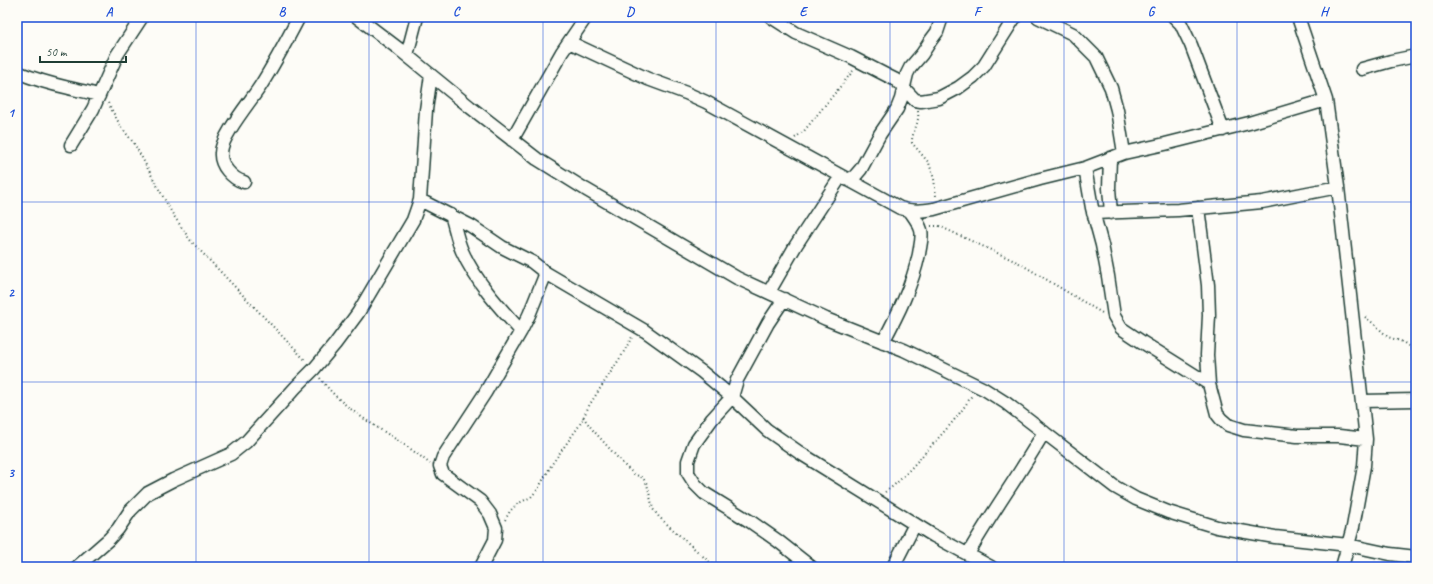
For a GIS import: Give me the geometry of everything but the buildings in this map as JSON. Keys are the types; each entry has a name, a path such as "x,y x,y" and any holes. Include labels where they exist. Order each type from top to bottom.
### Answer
{"street":[{"path":"70,145 93,110 117,55 142,17"},
{"path":"244,182 237,180 222,163 220,152 225,136 262,84 299,17"},
{"path":"357,17 537,159 584,189 736,278 826,319 904,350 978,386 1006,403 1115,487 1136,499 1168,512 1216,527 1275,537 1348,545 1390,554 1416,557"},
{"path":"407,55 417,17"},
{"path":"512,140 569,42 586,17"},
{"path":"771,17 796,33 896,80 915,100 927,101 939,98 958,88 973,77 984,66 1015,17"},
{"path":"769,292 796,245 845,178 855,176 861,169 880,134 897,109 910,68 922,54 937,32 942,17"},
{"path":"1038,17 1073,34 1096,57 1113,95 1121,130 1124,153"},
{"path":"1174,17 1180,24 1191,45 1223,130"},
{"path":"1300,17 1326,100 1338,187 1366,439 1364,466 1353,527 1342,567"},
{"path":"569,42 648,79 706,102 900,208 910,211 934,209 1085,168 1124,153 1223,130 1326,100"},
{"path":"1362,69 1416,56"},
{"path":"17,72 40,81 100,94"},
{"path":"77,567 109,539 130,511 148,493 231,454 246,442 314,369 358,313 413,220 420,200 426,110 431,75"},
{"path":"1110,158 1109,188 1111,213"},
{"path":"1085,168 1093,213 1102,245 1115,318 1121,328 1136,339 1209,384"},
{"path":"1093,213 1178,210 1262,202 1338,187"},
{"path":"420,200 471,226 502,247 532,262 546,273 637,327 702,372 732,397 767,430 800,453 916,524 992,567"},
{"path":"1198,208 1208,285 1209,314 1207,355 1209,384 1217,414 1228,426 1244,430 1297,436 1339,436 1366,439"},
{"path":"883,342 905,300 912,282 922,239 921,229 910,211"},
{"path":"451,215 462,250 469,264 484,288 521,331"},
{"path":"481,567 495,540 496,528 490,514 480,501 443,474 440,466 443,456 485,393 521,331 546,273"},
{"path":"784,299 768,323 737,380 732,397 712,419 694,444 688,461 688,473 695,484 704,493 778,541 811,567"},
{"path":"1362,401 1416,400"},
{"path":"968,554 981,530 1025,465 1044,432"},
{"path":"893,567 916,524"}],"path":[{"path":"785,145 804,131 837,90 848,79 860,62"},
{"path":"100,94 135,145 172,213 190,240 314,369 331,392 358,415 419,454 443,474"},
{"path":"915,100 919,114 912,143 929,163 932,170 936,194 934,209"},
{"path":"921,229 927,226 938,226 1012,259 1104,315 1115,318"},
{"path":"1352,310 1374,324 1388,337 1403,342 1416,352"},
{"path":"504,523 510,511 517,504 531,497 538,489 552,464 579,426 583,417 622,355 637,327"},
{"path":"874,499 889,490 907,473 963,410 978,386"},
{"path":"583,417 626,467 643,478 647,484 653,508 659,517 715,567"}]}
